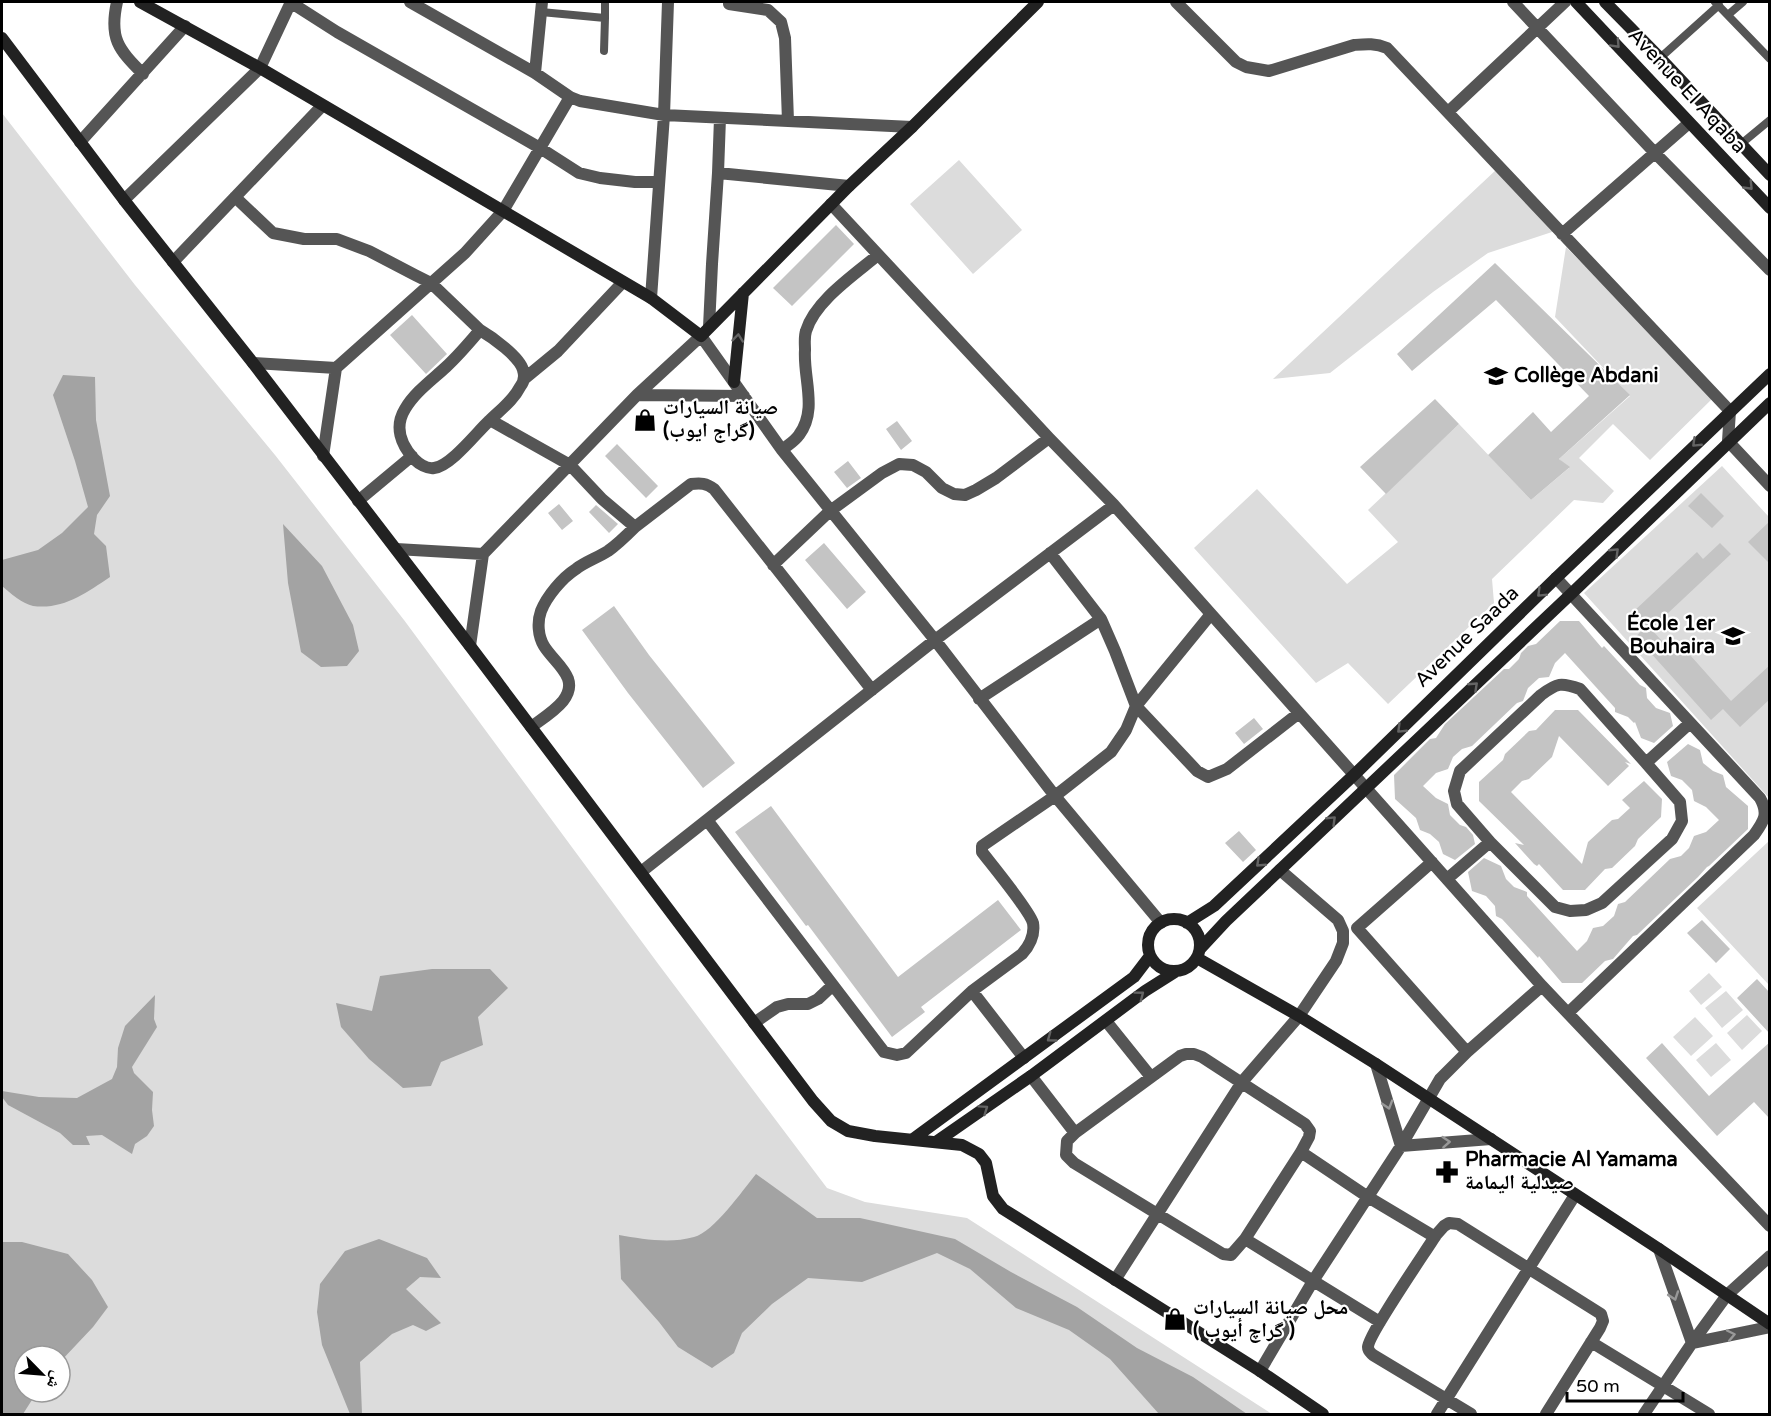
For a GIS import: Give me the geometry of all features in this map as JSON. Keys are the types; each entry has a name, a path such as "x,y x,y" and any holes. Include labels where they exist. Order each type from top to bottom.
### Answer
{"street":[{"path":"117,2 114,18 116,39 125,55 143,74"},
{"path":"140,2 260,68 705,331 734,382 782,450 935,640 1055,796 1161,923"},
{"path":"124,200 260,68 291,2 357,44 540,147 579,172 600,178 659,182"},
{"path":"410,2 580,101 664,116 912,127"},
{"path":"651,298 664,116 668,2"},
{"path":"470,646 483,554 637,395 705,331 849,186 1038,2"},
{"path":"1176,2 1236,62 1258,70 1269,71 1354,45 1367,43 1387,48 1730,411 1728,441 1770,486"},
{"path":"1513,2 1655,153 1770,270"},
{"path":"1449,111 1564,2"},
{"name":"Avenue El Aqaba","path":"1576,2 1770,208"},
{"name":"Avenue El Aqaba","path":"1605,2 1770,175"},
{"path":"729,4 768,10 781,22 785,38 788,121"},
{"path":"535,73 542,7"},
{"path":"80,142 185,26"},
{"path":"2,38 124,200 396,549 813,1101 831,1121 848,1131 962,1145 979,1154 986,1163 993,1196 1003,1209 1260,1371 1323,1414"},
{"path":"323,456 336,368 465,253 503,211 570,97"},
{"path":"173,262 322,106"},
{"path":"705,331 712,264 720,118"},
{"path":"1562,234 1689,123"},
{"path":"718,173 849,186"},
{"path":"235,197 273,233 304,238 337,239 369,251 431,283 480,330 499,342 520,363 524,370 524,379 520,388 500,412 444,464 435,468 426,467 407,451 399,432 400,421 417,392 462,351 480,330"},
{"path":"831,204 1114,505 1542,986 1770,1226"},
{"path":"782,450 799,436 808,419 809,403 804,361 806,332 816,313 833,292 878,255"},
{"path":"524,379 558,351 623,282"},
{"path":"734,382 743,293"},
{"path":"253,363 336,368"},
{"name":"Avenue Saada","path":"1187,922 1214,906 1355,774 1770,374"},
{"path":"637,395 744,396"},
{"name":"Avenue Saada","path":"1198,953 1226,921 1770,403"},
{"path":"489,420 570,465 602,499 635,527"},
{"path":"773,565 830,511 882,473 899,464 913,465 926,472 942,488 954,494 965,495 996,478 1049,438"},
{"path":"358,501 412,456"},
{"path":"531,727 564,699 569,689 569,679 564,669 544,646 539,629 542,610 548,599 575,569 606,552 692,484 700,483 707,484 714,489 872,690"},
{"path":"641,872 935,640 1114,505"},
{"path":"396,549 483,554"},
{"path":"1050,553 1101,619 1136,706 1197,771 1208,777 1227,769 1299,713"},
{"path":"1556,578 1760,798 1765,808 1763,822 1754,835 1568,1013"},
{"path":"707,820 885,1052 897,1055 906,1053 972,991 1029,947 1033,932 1032,921 982,852 982,846 1055,796 1111,752 1126,730 1136,706 1211,615"},
{"path":"979,699 1101,619"},
{"path":"1566,684 1580,689 1646,763 1680,802 1682,821 1672,839 1602,903 1586,910 1570,911 1555,907 1490,842 1457,804 1454,791 1460,771 1554,685 1566,684"},
{"path":"1646,763 1690,723"},
{"path":"1447,879 1490,842"},
{"path":"1343,931 1357,928 1432,862"},
{"path":"1115,1280 1242,1082 1299,1016 1336,961 1343,944 1343,931 1338,920 1280,870"},
{"path":"936,1142 1031,1076 1145,991 1191,965 1198,953 1198,934 1187,922 1170,920 1154,929 1149,937 1148,946 1150,956 1159,967 1175,972"},
{"path":"1357,928 1467,1052"},
{"path":"1198,953 1376,1064 1659,1249 1770,1326"},
{"path":"913,1139 1134,977 1150,956"},
{"path":"754,1023 777,1007 788,1004 808,1004 818,999 833,985"},
{"path":"1260,1371 1313,1281 1401,1146 1440,1079 1542,986"},
{"path":"972,991 1024,1058"},
{"path":"1106,1021 1151,1077"},
{"path":"1194,1054 1202,1057 1242,1082 1305,1124 1310,1131 1301,1152 1245,1239 1231,1255 1223,1254 1157,1214 1074,1163 1066,1155 1067,1141 1075,1133 1180,1056 1194,1054"},
{"path":"1376,1064 1401,1146"},
{"path":"1031,1076 1075,1133"},
{"path":"1401,1146 1491,1139"},
{"path":"1301,1152 1368,1197 1435,1237"},
{"path":"1437,1414 1575,1195"},
{"path":"1471,1414 1369,1351 1368,1347 1380,1322 1435,1237 1449,1223 1458,1224 1600,1314 1603,1321 1546,1414"},
{"path":"1245,1239 1380,1322"},
{"path":"1659,1249 1692,1343"},
{"path":"1644,1414 1727,1295 1770,1256"},
{"path":"1692,1343 1770,1326"},
{"path":"1591,1342 1709,1414"}],"lane":[{"path":"604,51 606,2"},
{"path":"1729,14 1743,2"},
{"path":"1660,58 1717,3 1770,59"},
{"path":"542,7 605,18"},
{"path":"1741,144 1770,120"}],"shaded area":[{"path":"2,113 135,285 275,455 404,620 827,1188 865,1202 967,1218 1272,1414 2,1414"},
{"path":"959,160 1022,230 973,274 910,204"},
{"path":"1497,169 1555,231 1488,253 1433,292 1330,373 1273,379"},
{"path":"1566,247 1714,397 1650,460 1613,424 1579,458 1614,491 1603,503 1574,500 1492,579 1494,603 1388,704 1348,663 1316,683 1194,548 1257,489 1347,584 1398,542 1368,510 1459,424 1531,500 1569,468 1559,459 1630,396 1555,317"},
{"path":"63,375 95,377 96,420 110,496 97,515 94,534 106,546 110,577 64,603 44,607 33,606 21,601 2,586 2,560 38,550 62,533 88,507 53,395"},
{"path":"1722,466 1769,517 1769,798 1584,593"},
{"path":"283,524 322,566 353,625 359,651 347,666 321,667 301,652 288,583"},
{"path":"1769,841 1769,985 1697,908"},
{"path":"432,969 490,969 508,988 478,1017 483,1045 441,1062 431,1086 403,1088 369,1059 341,1027 336,1003 372,1011 380,976"},
{"path":"1709,973 1722,987 1701,1005 1689,991"},
{"path":"1726,991 1743,1010 1722,1028 1705,1008"},
{"path":"155,995 154,1019 157,1027 132,1067 134,1073 153,1092 154,1126 147,1136 135,1144 132,1154 102,1135 86,1136 90,1145 73,1145 60,1133 8,1105 2,1097 2,1091 39,1097 77,1098 112,1079 117,1067 118,1048 125,1026"},
{"path":"1747,1015 1762,1031 1742,1050 1727,1033"},
{"path":"1695,1017 1713,1036 1691,1056 1673,1037"},
{"path":"1716,1043 1731,1060 1711,1077 1696,1060"},
{"path":"756,1174 817,1218 860,1218 955,1239 1077,1307 1137,1348 1193,1377 1247,1414 1159,1414 1110,1359 1069,1330 1016,1308 970,1269 937,1253 862,1282 808,1278 772,1304 742,1333 734,1353 712,1368 678,1347 621,1279 619,1235 666,1240 685,1239 702,1234 719,1219"},
{"path":"379,1239 427,1258 441,1278 420,1277 406,1289 441,1323 426,1331 413,1325 392,1334 360,1362 362,1414 350,1414 322,1345 317,1312 320,1284 345,1251"},
{"path":"2,1242 22,1242 68,1254 92,1280 108,1307 72,1349 72,1344 12,1344 12,1404 29,1404 23,1414 2,1414"}],"building":[{"path":"836,225 854,244 792,306 773,288"},
{"path":"1495,263 1630,395 1559,459 1570,467 1531,500 1488,455 1533,412 1551,432 1589,396 1496,300 1412,371 1397,354"},
{"path":"412,315 447,354 426,374 390,335"},
{"path":"1435,399 1459,424 1386,494 1360,467"},
{"path":"897,421 912,441 901,450 886,429"},
{"path":"617,444 658,486 646,498 605,456"},
{"path":"848,461 861,478 847,488 834,472"},
{"path":"1701,493 1724,516 1712,528 1688,506"},
{"path":"559,504 573,521 562,530 548,513"},
{"path":"596,505 618,524 609,533 589,512"},
{"path":"1770,521 1770,564 1748,542"},
{"path":"824,543 866,592 847,609 805,560"},
{"path":"1720,543 1731,554 1651,629 1674,654 1682,646 1731,701 1770,665 1770,699 1740,727 1723,709 1711,720 1648,650 1645,653 1633,639 1647,626 1633,612 1697,552 1703,559"},
{"path":"614,606 649,655 735,763 703,788 582,630"},
{"path":"1560,621 1579,621 1602,648 1604,646 1640,685 1646,688 1647,698 1656,708 1670,713 1673,726 1654,743 1641,738 1635,722 1615,712 1615,708 1565,653 1555,663 1549,677 1539,678 1528,688 1523,701 1517,703 1472,746 1462,749 1453,757 1448,769 1436,773 1423,786 1436,798 1448,804 1450,815 1473,835 1475,844 1455,860 1443,854 1439,842 1430,834 1420,830 1416,818 1395,799 1394,775 1430,739 1436,738 1445,724 1504,669 1509,669 1528,646 1536,644"},
{"path":"1555,710 1578,710 1631,764 1625,762 1629,766 1608,786 1559,736 1552,757 1511,792 1582,864 1588,842 1612,820 1618,819 1630,808 1622,800 1644,781 1662,799 1661,817 1638,839 1635,846 1612,868 1605,869 1585,890 1563,890 1539,864 1537,866 1534,864 1515,843 1524,845 1479,801 1479,782 1529,731 1536,730"},
{"path":"1254,718 1263,729 1244,744 1235,733"},
{"path":"1688,744 1700,750 1703,763 1723,775 1726,787 1748,806 1748,829 1637,935 1633,936 1613,959 1605,961 1582,983 1562,983 1539,956 1538,958 1502,919 1496,916 1495,906 1486,896 1472,891 1468,872 1484,858 1501,866 1506,879 1514,887 1527,892 1527,896 1577,951 1587,941 1593,928 1603,926 1614,916 1618,904 1625,902 1670,859 1681,856 1689,848 1694,836 1706,832 1719,820 1706,807 1694,801 1692,790 1682,780 1671,776 1667,762"},
{"path":"771,806 898,977 998,900 1021,930 921,1007 925,1012 892,1037 735,832"},
{"path":"1239,831 1256,850 1243,862 1225,843"},
{"path":"1702,920 1730,949 1716,963 1687,933"},
{"path":"1757,979 1770,993 1770,1034 1737,998"},
{"path":"1770,1042 1770,1119 1754,1102 1717,1136 1646,1058 1662,1043 1709,1096"}],"place":[{"name":"Collège Abdani","path":"1496,376"},
{"name":"صيانة السيارات (گراج ايوب)","path":"645,420"},
{"name":"École 1er Bouhaira","path":"1733,636"},
{"name":"Pharmacie Al Yamama صيدلية اليمامة","path":"1447,1172"},
{"name":"محل صيانة السيارات ( گراچ أيوب )","path":"1175,1319"}]}
